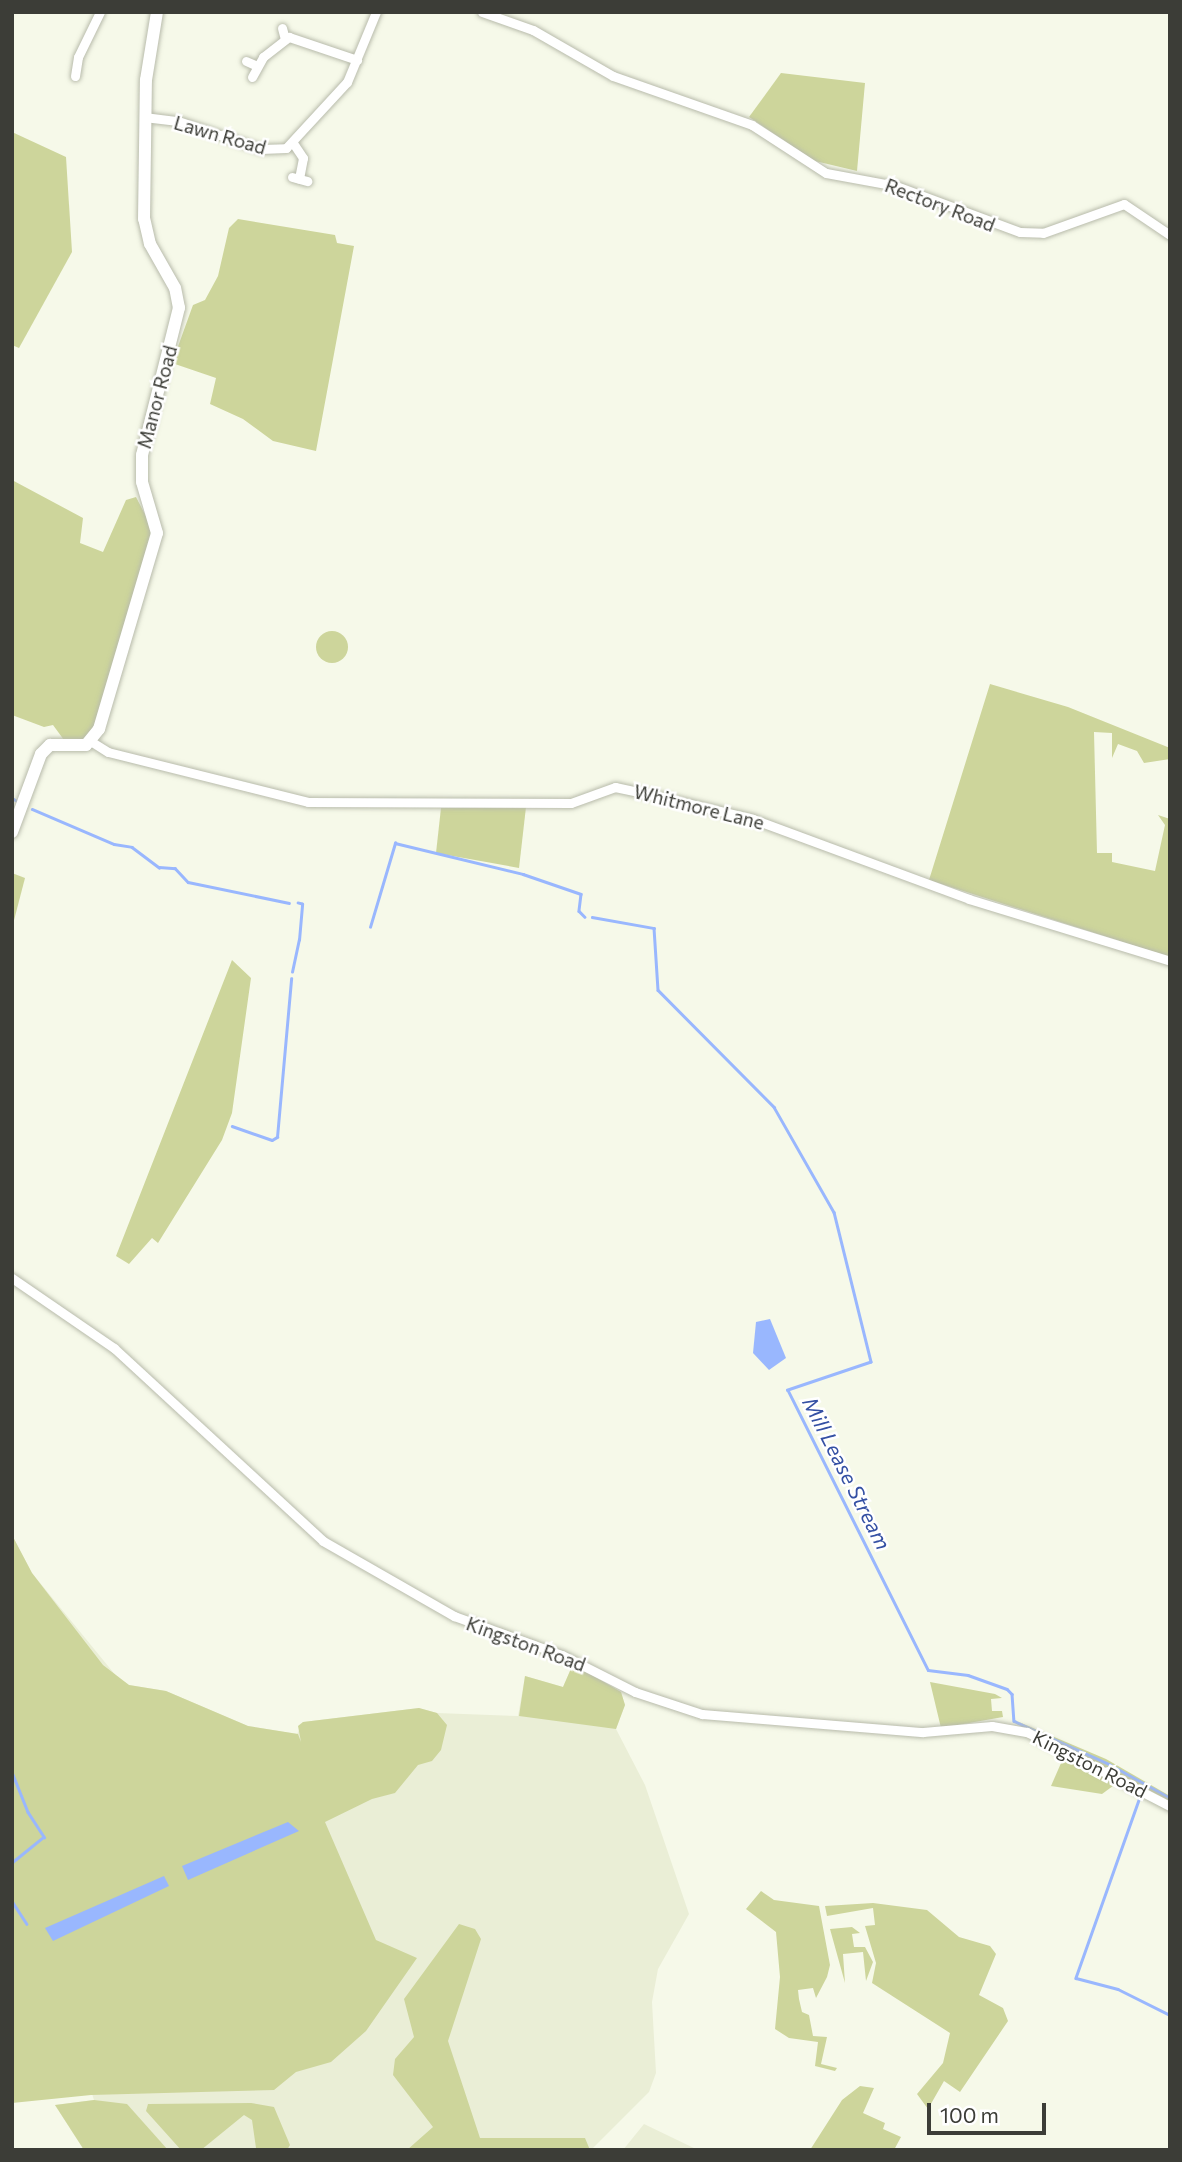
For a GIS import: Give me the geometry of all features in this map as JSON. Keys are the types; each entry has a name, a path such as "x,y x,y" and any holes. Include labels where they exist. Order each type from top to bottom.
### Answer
{"street":[{"path":"75,76 78,57 100,12"},
{"name":"Manor Road","path":"92,741 139,606 157,533 142,482 142,455 179,308 175,288 145,229 144,117 157,12"},
{"name":"Lawn Road","path":"144,117 178,121 271,150 293,143 347,82 376,12"},
{"name":"Rectory Road","path":"482,12 533,30 606,73 752,125 826,173 897,186 1020,232 1043,233 1124,204 1170,235"},
{"path":"282,28 285,38"},
{"path":"252,77 257,66 285,38 300,38 357,60"},
{"path":"246,61 257,66"},
{"name":"Lawn Road","path":"293,143 303,158 299,179"},
{"path":"12,832 41,754 57,744 78,747 92,741"},
{"name":"Whitmore Lane","path":"92,741 108,752 207,779 314,803 571,803 614,787 654,795 753,819 969,899 1170,961"},
{"name":"Kingston Road","path":"12,1278 114,1348 323,1541 444,1612 499,1636 572,1659 635,1692 702,1714 923,1732 992,1726 1027,1732 1170,1806"}],"shaded area":[{"path":"12,1535 32,1573 117,1677 129,1685 166,1691 248,1726 297,1734 303,1722 419,1708 437,1713 518,1716 525,1676 563,1687 573,1664 621,1692 625,1705 616,1729 645,1785 689,1914 658,1969 652,2002 656,2073 649,2092 591,2150 84,2150 55,2105 94,2100 12,1844"},
{"path":"644,2124 698,2150 623,2150"}],"green space":[{"path":"781,73 865,83 857,171 815,161 749,117"},
{"path":"12,132 66,157 72,252 19,348 12,345"},
{"path":"238,219 335,235 337,243 354,246 316,451 273,441 243,419 210,404 216,378 172,363 193,305 205,300 218,276 229,228"},
{"path":"12,480 83,518 80,543 103,552 126,500 136,497 153,530 98,719 87,740 64,740 53,725 44,727 12,715"},
{"path":"332,631 344,635 348,647 344,659 332,663 320,659 316,647 320,635"},
{"path":"990,684 1068,707 1170,748 1170,759 1144,763 1137,751 1118,744 1112,758 1112,733 1094,732 1097,853 1112,853 1112,862 1155,871 1165,825 1158,815 1170,819 1170,957 929,880"},
{"path":"526,807 519,868 436,853 441,808"},
{"path":"12,873 25,878 12,928"},
{"path":"232,960 251,978 232,1113 222,1140 158,1243 152,1238 129,1264 116,1256"},
{"path":"12,1535 32,1573 103,1665 129,1685 166,1691 248,1726 298,1734 301,1742 298,1726 303,1722 419,1708 437,1713 447,1725 441,1750 432,1761 418,1765 395,1793 372,1799 325,1822 376,1940 417,1958 366,2031 331,2062 296,2072 274,2090 91,2095 12,2103"},
{"path":"573,1664 621,1692 625,1705 616,1729 519,1716 525,1676 563,1687"},
{"path":"930,1682 995,1694 1002,1698 991,1699 992,1711 1002,1711 1003,1717 941,1728"},
{"path":"1012,1719 1106,1759 1170,1796 1170,1801"},
{"path":"1065,1754 1117,1783 1102,1794 1051,1786"},
{"path":"761,1891 774,1900 819,1906 830,1965 827,1977 816,1998 813,1988 798,1990 802,2012 809,2015 813,2036 827,2037 821,2064 837,2068 835,2071 815,2066 818,2042 789,2038 775,2029 780,1977 776,1932 746,1909"},
{"path":"873,1903 927,1910 959,1937 990,1946 996,1954 979,1995 1003,2008 1008,2021 960,2092 944,2081 928,2109 917,2094 943,2063 950,2033 872,1983 876,1963 865,1926 875,1925 873,1908 827,1916 825,1906"},
{"path":"459,1924 475,1929 481,1939 448,2041 480,2138 585,2138 590,2150 407,2150 433,2127 393,2075 395,2059 414,2037 404,1999"},
{"path":"852,1927 860,1933 852,1934 854,1947 865,1947 873,1962 866,1981 863,1952 843,1954 845,1983 830,1929"},
{"path":"860,2086 874,2088 863,2113 885,2123 883,2129 901,2137 894,2150 810,2150 842,2100"},
{"path":"94,2100 127,2104 168,2150 84,2150 55,2105"},
{"path":"251,2103 274,2107 290,2145 287,2150 256,2148 252,2120 244,2115 201,2150 181,2150 146,2111 148,2104"}],"water":[{"path":"770,1319 786,1358 769,1370 753,1353 756,1322"},
{"path":"288,1822 299,1831 188,1880 182,1866"},
{"path":"164,1876 169,1886 53,1941 45,1928"}],"waterway":[{"name":"Mill Lease Stream","path":"12,798 19,802"},
{"name":"Mill Lease Stream","path":"32,809 114,844 132,847 159,867 175,868 188,882 289,903"},
{"name":"Mill Lease Stream","path":"370,927 395,843 523,874 581,894 579,911 585,917"},
{"path":"292,972 299,940 302,904 298,903"},
{"name":"Mill Lease Stream","path":"592,917 654,928 658,990 774,1107 834,1212 871,1362 788,1390 928,1670 968,1675 1007,1689 1012,1694 1014,1721 1109,1764 1170,1798"},
{"path":"232,1126 272,1140 277,1137 291,979"},
{"path":"12,1772 28,1812 44,1837 12,1863"},
{"name":"Mill Lease Stream","path":"1139,1800 1076,1978 1118,1989 1170,2015"},
{"path":"12,1901 27,1924"}]}
